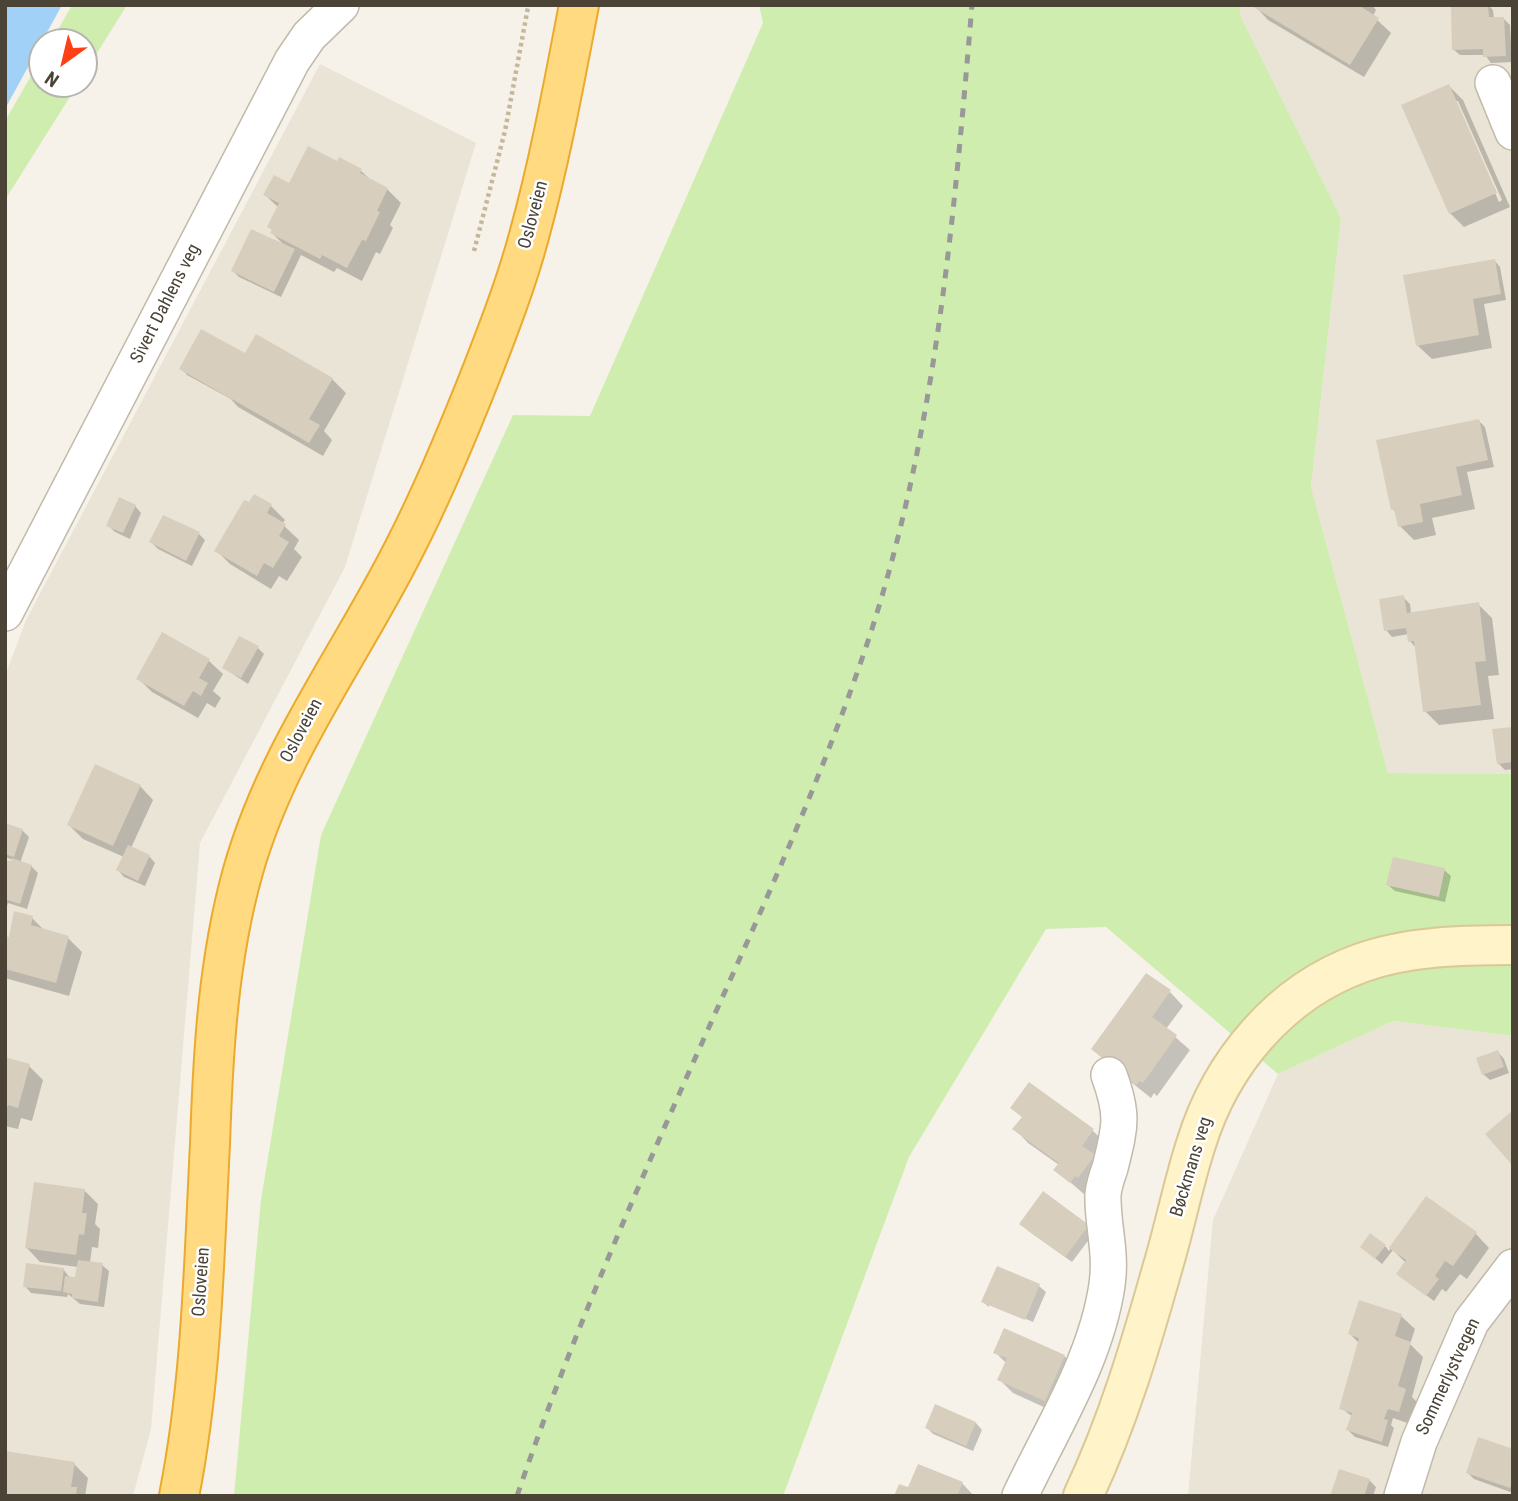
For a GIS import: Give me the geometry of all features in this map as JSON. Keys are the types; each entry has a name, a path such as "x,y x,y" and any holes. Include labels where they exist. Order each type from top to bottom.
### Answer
{"highway":[{"name":"Osloveien","path":"179,1496 195,1381 205,1261 213,1057 224,960 243,871 265,804 299,732 403,552 441,472 481,374 505,312 528,239 554,137 579,5"}],"main road":[{"name":"Bøckmans veg","path":"1092,1493 1132,1374 1196,1142 1212,1103 1232,1066 1255,1035 1288,1003 1328,978 1362,962 1422,950 1472,945 1513,946"}],"street":[{"name":"Sivert Dahlens veg","path":"5,613 292,61 309,36 341,5"},
{"path":"1493,83 1513,132"},
{"path":"1020,1496 1073,1388 1094,1337 1107,1284 1109,1248 1103,1194 1120,1125 1117,1098 1109,1075"},
{"name":"Sommerlystvegen","path":"1402,1496 1419,1442 1471,1322 1513,1267"}],"path":[{"path":"474,251 505,131 528,7 526,5"}],"shaded area":[{"path":"1240,5 1513,5 1513,774 1388,773 1311,487 1341,218 1240,15"},
{"path":"320,64 476,143 345,567 200,843 151,1429 133,1496 5,1496 5,676 26,620"},
{"path":"1393,1021 1513,1036 1513,1496 1188,1496 1213,1220 1278,1074"}],"green space":[{"path":"72,5 127,5 98,52 98,28 59,28"},
{"path":"759,5 1240,5 1240,15 1341,218 1311,487 1388,773 1513,774 1513,1036 1393,1021 1278,1074 1106,927 1046,929 909,1157 783,1496 234,1496 261,1200 321,835 513,415 590,416 763,23"},
{"path":"28,81 28,98 69,98 5,200 5,121"}],"water":[{"path":"5,5 62,5 49,28 28,28 28,67 5,109"}],"building":[{"path":"1250,5 1358,5 1379,18 1350,65"},
{"path":"1451,5 1488,5 1489,17 1504,17 1506,56 1483,57 1483,49 1452,50"},
{"path":"1449,84 1497,193 1449,214 1401,105"},
{"path":"308,146 337,161 339,157 362,169 360,173 388,188 366,241 362,240 347,268 322,255 320,259 270,233 272,230 267,227 279,203 263,195 274,175 289,183"},
{"path":"251,229 295,249 274,292 231,271"},
{"path":"1495,259 1501,294 1473,299 1479,335 1416,346 1403,275"},
{"path":"201,329 245,353 256,334 333,378 309,419 320,425 309,443 179,369"},
{"path":"1479,419 1488,460 1456,467 1462,495 1420,504 1423,522 1398,527 1394,509 1391,510 1376,440"},
{"path":"254,494 272,504 267,513 286,524 279,536 289,542 273,568 264,563 257,576 214,551 244,500 249,502"},
{"path":"119,497 136,505 123,533 106,526"},
{"path":"163,515 200,532 186,561 149,542"},
{"path":"1404,595 1407,613 1479,602 1486,661 1475,662 1481,705 1423,712 1414,641 1408,642 1406,628 1384,631 1379,599"},
{"path":"162,632 210,659 199,678 208,683 201,696 193,691 184,706 136,679"},
{"path":"239,636 259,646 241,678 222,668"},
{"path":"1513,727 1513,762 1497,764 1492,729"},
{"path":"95,764 141,785 113,846 67,825"},
{"path":"5,823 23,829 14,857 5,854"},
{"path":"128,845 150,855 138,881 116,870"},
{"path":"1393,857 1445,868 1439,897 1386,885"},
{"path":"12,858 32,865 20,904 5,899 5,860 11,861"},
{"path":"14,911 33,916 31,925 69,936 56,983 5,969 5,936 9,937"},
{"path":"1146,973 1171,990 1152,1017 1177,1035 1143,1083 1140,1081 1136,1085 1091,1049"},
{"path":"1498,1050 1504,1067 1482,1075 1476,1058"},
{"path":"5,1057 30,1064 18,1108 8,1105 6,1111"},
{"path":"1029,1082 1094,1129 1082,1146 1095,1155 1078,1178 1075,1176 1070,1183 1053,1170 1059,1163 1012,1129 1022,1117 1010,1108"},
{"path":"1513,1110 1513,1166 1485,1134"},
{"path":"34,1182 85,1189 82,1213 87,1213 84,1235 79,1234 76,1255 25,1248"},
{"path":"1043,1191 1089,1225 1065,1257 1019,1224"},
{"path":"1426,1196 1477,1232 1453,1266 1445,1261 1435,1276 1439,1279 1426,1296 1396,1274 1406,1260 1389,1248"},
{"path":"1370,1233 1386,1245 1375,1259 1360,1247"},
{"path":"78,1260 103,1263 98,1302 72,1298 72,1294 63,1292 65,1276 75,1277"},
{"path":"26,1263 64,1268 61,1291 23,1287"},
{"path":"997,1266 1040,1284 1025,1320 981,1302"},
{"path":"1359,1300 1402,1314 1395,1336 1411,1342 1398,1386 1406,1389 1399,1412 1388,1409 1384,1419 1388,1420 1382,1442 1346,1430 1352,1413 1339,1409 1359,1338 1348,1334"},
{"path":"1004,1328 1065,1355 1045,1401 997,1380 1007,1358 993,1353"},
{"path":"935,1404 976,1422 966,1446 925,1428"},
{"path":"1478,1437 1513,1449 1513,1479 1510,1488 1466,1473"},
{"path":"5,1451 75,1462 71,1487 77,1487 76,1496 5,1496"},
{"path":"918,1464 963,1482 957,1496 894,1496 899,1484 908,1487"},
{"path":"1339,1469 1370,1479 1364,1496 1330,1496"}],"railway":[{"path":"517,1496 587,1310 799,823 870,635 893,558 927,402 958,165 972,5"}]}
